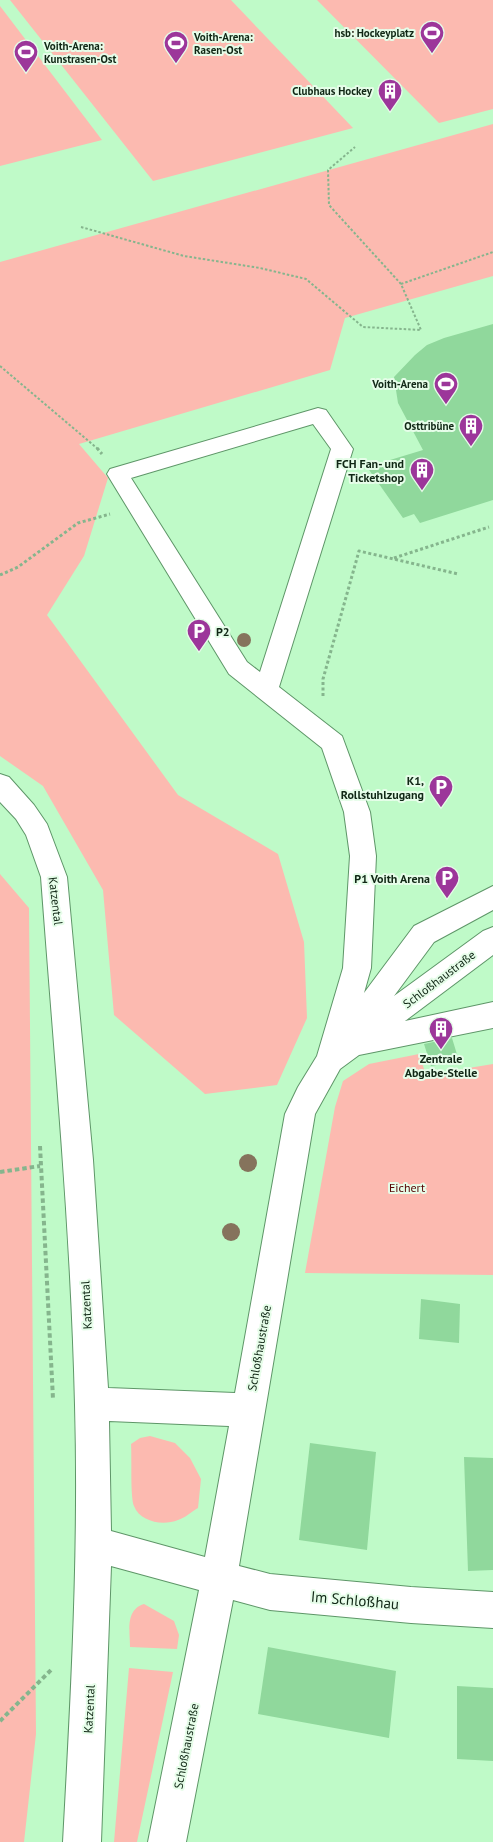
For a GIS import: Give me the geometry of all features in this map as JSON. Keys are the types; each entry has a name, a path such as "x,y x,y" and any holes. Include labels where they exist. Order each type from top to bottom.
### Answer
{"street":[{"path":"266,690 342,449 318,415 118,474 238,668 333,744 357,812 363,856 357,968 340,1052"},
{"name":"Katzental","path":"0,784 25,812 38,832 48,856 55,886 78,1160 92,1404 94,1544 91,1658 82,1842"},
{"path":"340,1052 365,1014 424,934 493,897"},
{"path":"365,1014 443,957 493,912"},
{"name":"Schloßhaustraße","path":"167,1842 219,1578 300,1114 308,1096 340,1052 493,939"},
{"path":"340,1052 493,1016"},
{"path":"92,1404 248,1410"},
{"name":"Im Schloßhau","path":"94,1544 251,1588 290,1595 493,1610"}],"path":[{"path":"81,227 184,256 260,268 306,279 364,327 421,330 402,284 329,205 328,170 355,147"},
{"path":"402,284 493,252"},
{"path":"0,366 94,444 118,474"},
{"path":"0,575 18,567 78,524 137,505"},
{"path":"394,558 489,527"},
{"path":"323,701 323,679 359,552 394,558 458,574"},
{"path":"40,1136 53,1404"},
{"path":"0,1172 40,1166"},
{"path":"0,1721 62,1658 91,1658"}],"green space":[{"name":"Voith-Arena: Rasen-Ost","path":"10,0 231,0 353,128 153,181"},
{"name":"hsb: Hockeyplatz","path":"317,0 493,0 493,109 439,123"},
{"name":"Voith-Arena: Kunstrasen-Ost","path":"0,6 102,140 0,166"},
{"path":"493,124 493,276 345,318 330,370 79,444 108,478 84,556 47,615 178,795 278,854 304,942 307,1018 277,1085 205,1094 114,1015 103,890 43,786 0,756 0,262"},
{"path":"0,874 29,908 36,1734 24,1842 0,1842"},
{"name":"Eichert","path":"419,1054 426,1075 493,1064 493,1275 305,1273 335,1107 343,1081 369,1064"},
{"path":"150,1436 175,1443 190,1458 201,1479 198,1508 183,1518 172,1522 166,1523 147,1519 141,1516 134,1506 131,1444 140,1438"},
{"path":"144,1604 174,1621 179,1635 177,1649 130,1647 129,1628 131,1616 138,1607"},
{"path":"129,1668 173,1672 137,1842 114,1842"}],"building":[{"path":"493,324 493,500 420,523 414,514 403,518 367,467 423,450 398,403 394,377 427,345 444,338"},
{"name":"Zentrale Abgabe-Stelle","path":"452,1038 459,1061 431,1066 424,1044"},
{"path":"421,1299 460,1304 459,1343 419,1339"},
{"path":"310,1443 376,1452 367,1550 299,1540"},
{"path":"464,1457 493,1458 493,1570 468,1571"},
{"path":"268,1647 396,1671 389,1738 258,1714"},
{"path":"457,1686 493,1688 493,1761 457,1759"}],"place":[{"name":"hsb: Hockeyplatz","path":"432,54"},
{"name":"Voith-Arena: Rasen-Ost","path":"176,64"},
{"name":"Voith-Arena: Kunstrasen-Ost","path":"26,73"},
{"name":"Clubhaus Hockey","path":"390,112"},
{"name":"Voith-Arena","path":"446,405"},
{"name":"Osttribüne","path":"471,447"},
{"name":"FCH Fan- und Ticketshop","path":"422,491"},
{"name":"P2","path":"199,652"},
{"name":"K1, Rollstuhlzugang","path":"441,808"},
{"name":"P1 Voith Arena","path":"447,899"},
{"name":"Zentrale Abgabe-Stelle","path":"441,1050"}]}
